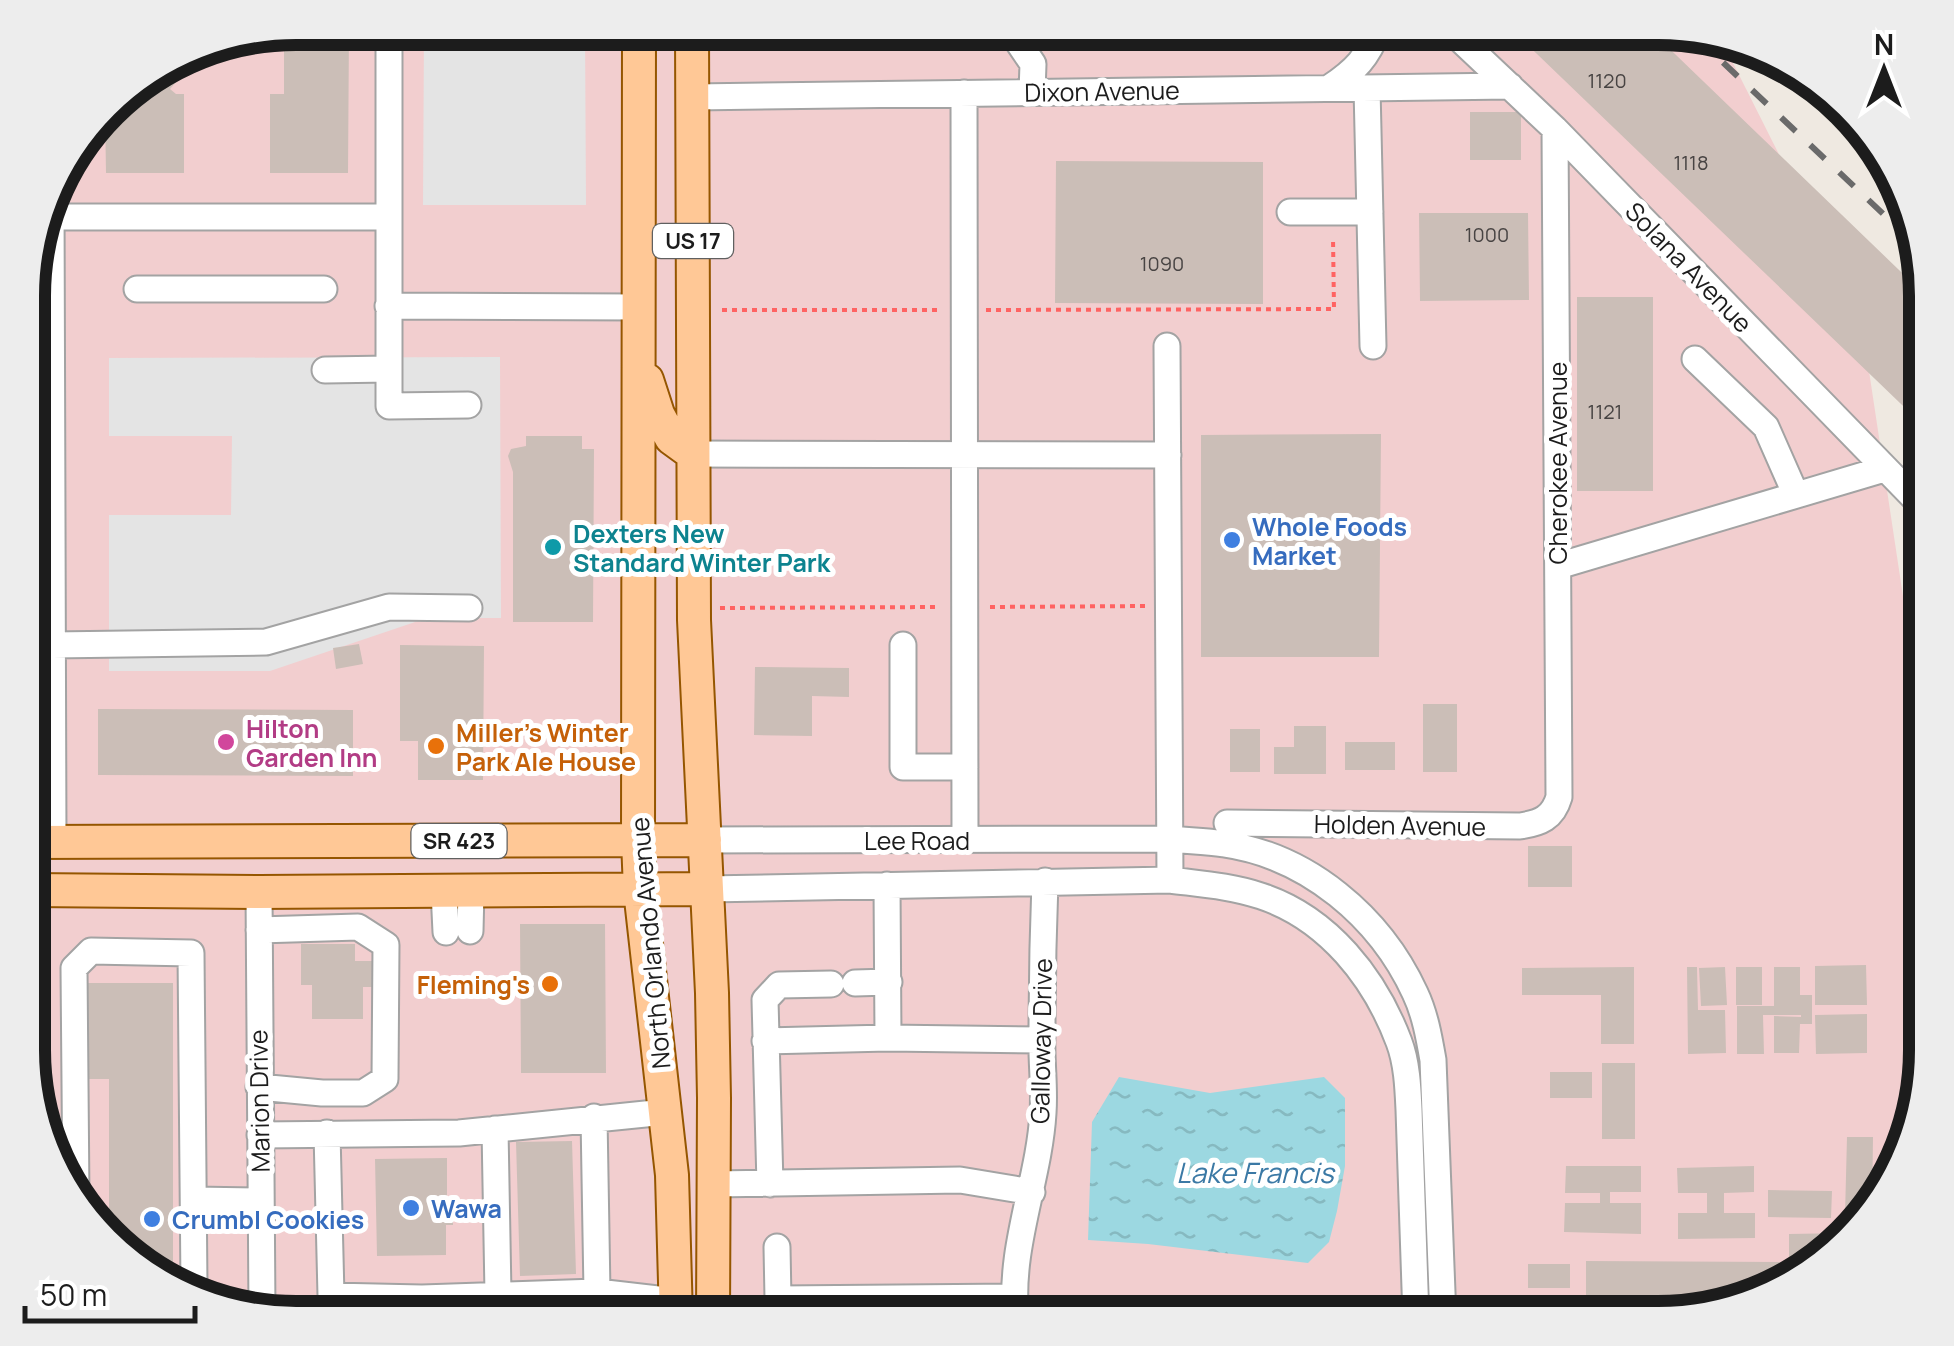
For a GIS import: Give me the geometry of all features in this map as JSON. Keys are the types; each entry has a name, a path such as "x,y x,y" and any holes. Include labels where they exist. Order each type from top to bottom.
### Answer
{"main road":[{"name":"North Orlando Avenue","path":"639,45 638,840 640,890 672,1176 675,1300"},
{"name":"US 17","path":"693,45 694,620 712,993 713,1300"},
{"path":"639,355 658,414 671,438 692,454"},
{"name":"Lee Road","path":"46,842 704,840"},
{"name":"Lee Road","path":"46,890 706,889"}],"street":[{"path":"388,45 388,406 468,405"},
{"path":"1020,46 1033,64 1032,92"},
{"path":"1329,88 1353,72 1372,46"},
{"name":"Solana Avenue","path":"1467,46 1555,130 1908,492"},
{"name":"Dixon Avenue","path":"694,97 1510,86"},
{"path":"1366,88 1373,346"},
{"path":"964,93 965,840"},
{"name":"Cherokee Avenue","path":"1555,130 1559,798"},
{"path":"60,211 388,217"},
{"path":"1290,212 1370,212"},
{"path":"45,378 48,259"},
{"path":"137,290 324,289"},
{"path":"388,306 638,307"},
{"path":"1167,346 1170,880"},
{"path":"1696,360 1766,426 1796,495"},
{"path":"325,370 389,369"},
{"path":"692,454 1168,455"},
{"path":"1558,566 1884,469"},
{"path":"45,634 266,642 388,607 469,608"},
{"path":"903,645 902,767 965,767"},
{"name":"Holden Avenue","path":"1227,823 1520,826 1549,817 1559,798"},
{"name":"Lee Road","path":"704,840 1170,839 1226,844 1308,872 1369,922 1394,954 1426,1024 1433,1060 1442,1301"},
{"name":"Lee Road","path":"706,889 1170,880 1227,887 1264,897 1304,916 1336,942 1364,974 1400,1045 1407,1078 1415,1301"},
{"name":"Galloway Drive","path":"1016,1301 1017,1254 1032,1192 1043,1112 1044,882"},
{"path":"887,885 888,1038"},
{"path":"458,891 458,932"},
{"name":"Marion Drive","path":"259,892 262,1298"},
{"path":"259,930 358,927 386,945 385,1080 363,1093 259,1087"},
{"path":"76,1169 74,968 92,952 191,952 194,1279"},
{"path":"770,1184 766,1000 779,985 889,982"},
{"path":"766,1041 1042,1040"},
{"path":"260,1135 459,1133 665,1112"},
{"path":"594,1118 597,1292"},
{"path":"495,1129 498,1294"},
{"path":"328,1132 331,1296 422,1298 597,1292 633,1300"},
{"path":"713,1184 960,1180 1032,1192"},
{"path":"194,1200 260,1202"},
{"path":"1413,1228 1440,1228"},
{"path":"777,1247 778,1299 815,1300"}],"path":[{"path":"722,310 1334,309 1333,228"}],"shaded area":[{"path":"296,45 1674,46 1707,50 1729,56 1861,318 1908,629 1908,1066 1904,1099 1890,1146 1857,1203 1811,1249 1754,1282 1691,1299 1658,1301 280,1300 247,1296 200,1282 143,1249 107,1215 87,1189 64,1146 50,1099 46,1066 47,263 58,215 87,157 131,107 157,87 200,64 247,50"},
{"path":"424,45 585,45 586,205 423,205"},
{"path":"500,357 501,618 427,618 270,671 109,671 109,515 231,515 232,436 109,436 109,358"}],"water":[{"name":"Lake Francis","path":"1119,1077 1210,1093 1324,1077 1345,1098 1345,1166 1329,1242 1308,1263 1088,1240 1092,1122"}],"building":[{"path":"349,45 348,173 270,173 270,94 284,94 284,46"},
{"path":"1529,46 1667,46 1908,279 1908,411"},
{"path":"176,76 170,89 184,94 184,173 106,173 105,133 131,107"},
{"path":"1470,112 1521,112 1521,160 1470,160"},
{"path":"1056,161 1263,162 1263,304 1055,303"},
{"path":"1419,213 1528,213 1529,300 1420,301"},
{"path":"1577,297 1653,297 1653,491 1577,491"},
{"path":"1381,434 1379,657 1201,657 1201,435"},
{"name":"Dexters New Standard Winter Park","path":"526,436 582,436 582,449 594,449 593,622 513,622 513,472 508,456 511,449 526,446"},
{"path":"359,644 363,664 336,669 333,648"},
{"path":"400,645 484,646 483,780 418,780 418,741 400,741"},
{"path":"755,667 849,668 849,697 812,696 812,736 754,735"},
{"path":"1423,704 1457,704 1457,772 1423,772"},
{"name":"Hilton Garden Inn","path":"98,709 353,710 353,776 98,775"},
{"path":"1294,726 1326,726 1326,774 1274,774 1274,747 1294,747"},
{"path":"1230,729 1260,729 1260,772 1230,772"},
{"path":"1345,742 1395,742 1395,770 1345,770"},
{"path":"1528,846 1572,846 1572,887 1528,887"},
{"path":"520,924 605,924 606,1073 521,1073"},
{"path":"301,944 355,944 355,961 374,961 374,987 363,987 363,1019 312,1019 312,985 301,985"},
{"path":"1866,965 1867,1005 1815,1005 1815,966"},
{"path":"1634,967 1634,1044 1601,1044 1601,995 1522,995 1522,968"},
{"path":"1687,967 1697,967 1698,1010 1725,1010 1726,1053 1688,1054"},
{"path":"1725,967 1727,1005 1701,1006 1699,968"},
{"path":"1736,967 1762,967 1762,1005 1736,1005"},
{"path":"1774,967 1800,967 1800,995 1812,995 1812,1024 1800,1024 1799,1053 1774,1053 1774,1016 1801,1015 1763,1015 1764,1054 1737,1054 1737,1006 1774,1006"},
{"path":"87,983 173,983 173,1268 143,1249 109,1217 109,1079 87,1079"},
{"path":"1867,1014 1867,1053 1816,1054 1815,1015"},
{"path":"1602,1063 1635,1063 1635,1139 1602,1139"},
{"path":"1550,1072 1592,1072 1592,1098 1550,1098"},
{"path":"1847,1137 1873,1137 1872,1179 1845,1215"},
{"path":"572,1141 576,1274 520,1276 516,1142"},
{"path":"447,1158 447,1198 453,1198 453,1225 446,1225 446,1255 377,1256 375,1159"},
{"path":"1566,1166 1641,1166 1641,1192 1610,1192 1610,1203 1641,1203 1641,1234 1564,1232 1565,1203 1600,1203 1600,1193 1565,1193"},
{"path":"1754,1166 1754,1192 1724,1193 1724,1213 1755,1213 1755,1238 1678,1239 1678,1213 1707,1213 1707,1193 1678,1193 1677,1168"},
{"path":"1768,1190 1832,1191 1831,1218 1768,1217"},
{"path":"1828,1233 1789,1264 1789,1234"},
{"path":"1586,1261 1784,1262 1784,1267 1754,1282 1691,1299 1586,1299"},
{"path":"1528,1264 1570,1264 1570,1288 1528,1288"}],"railway":[{"path":"1711,51 1899,229"}],"place":[{"name":"Whole Foods Market","path":"1232,540"},
{"name":"Dexters New Standard Winter Park","path":"553,547"},
{"name":"Hilton Garden Inn","path":"226,742"},
{"name":"Miller’s Winter Park Ale House","path":"436,746"},
{"name":"Fleming's","path":"550,984"},
{"name":"Wawa","path":"411,1208"},
{"name":"Crumbl Cookies","path":"152,1219"}]}
